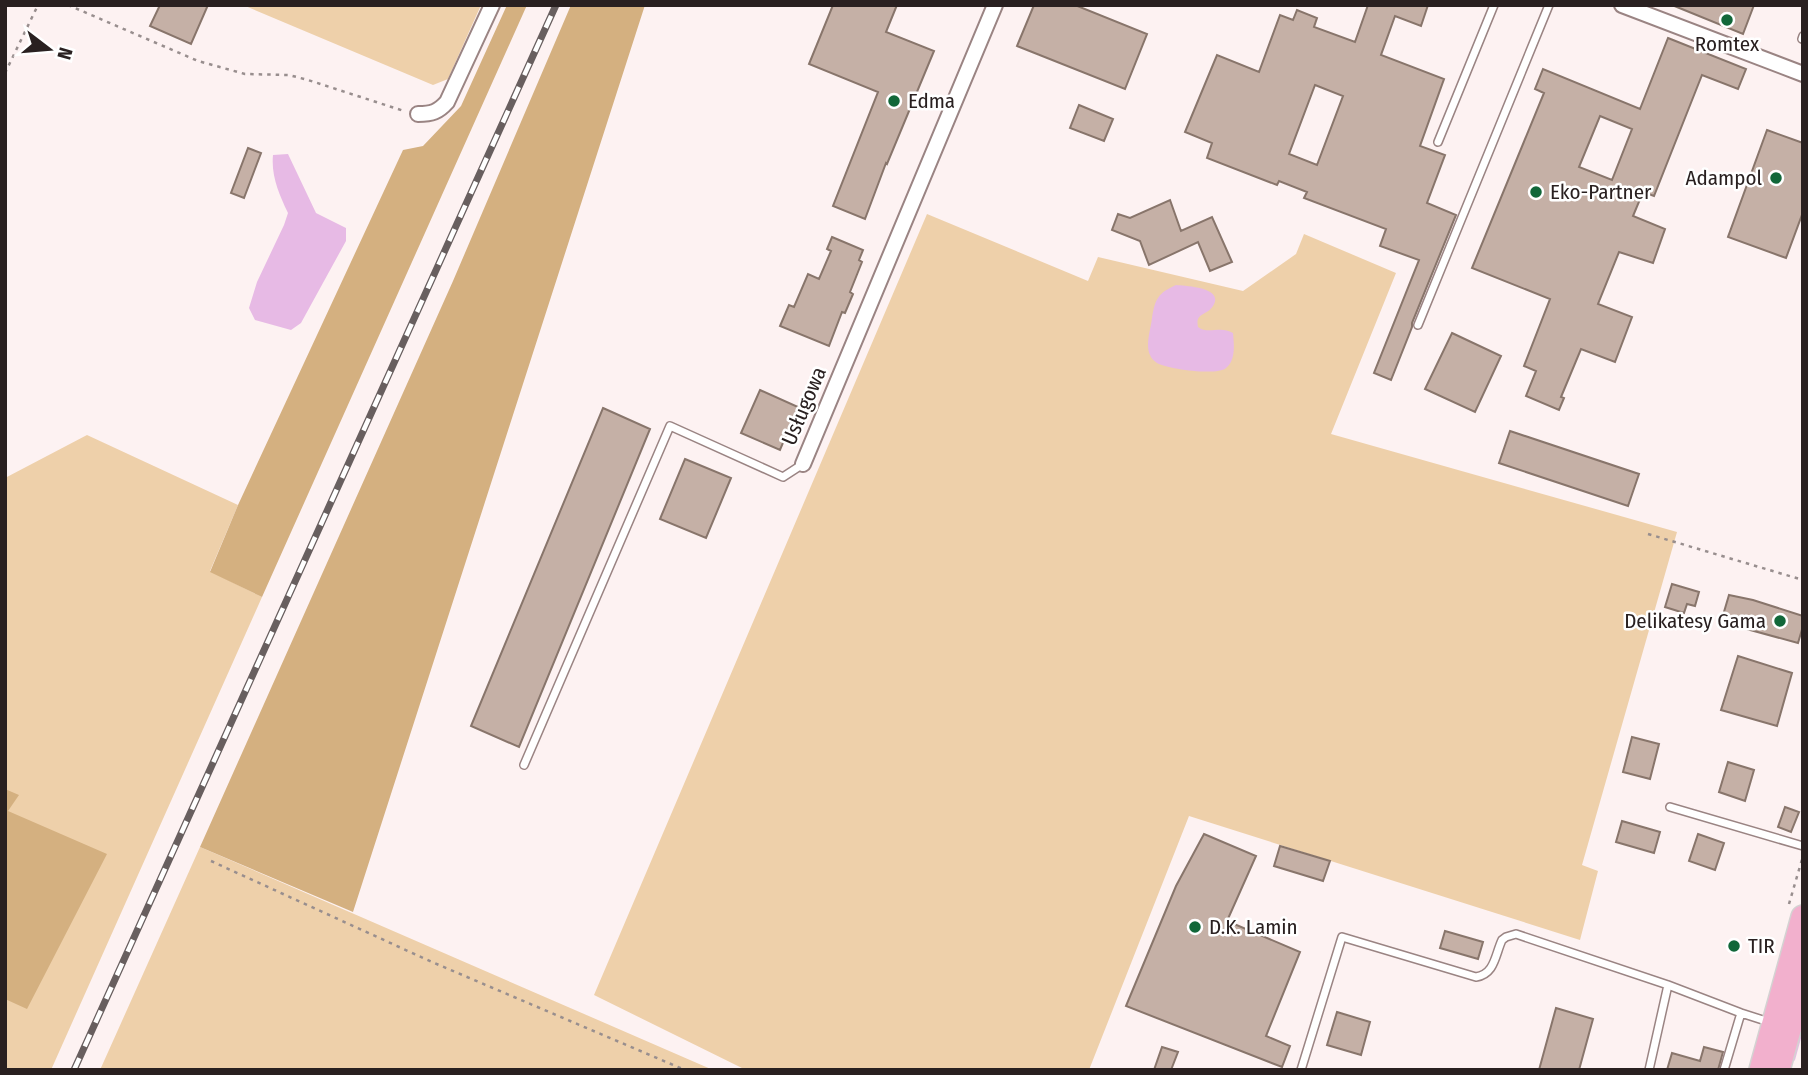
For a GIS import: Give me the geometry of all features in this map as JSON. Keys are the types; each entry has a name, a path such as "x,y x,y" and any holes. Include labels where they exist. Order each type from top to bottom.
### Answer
{"main road":[{"path":"1778,1070 1791,1016 1803,917"},
{"path":"1760,1070 1791,1016"},
{"path":"1768,1070 1778,1031 1791,1016"}],"street":[{"path":"418,114 431,114 447,102 492,5"},
{"name":"Usługowa","path":"803,464 995,5"},
{"path":"1622,5 1803,74"}],"lane":[{"path":"1438,142 1494,5"},
{"path":"1418,325 1549,5"},
{"name":"Usługowa","path":"524,765 670,426 783,477 803,464"},
{"path":"1670,807 1803,846"},
{"path":"1301,1070 1342,937 1476,977 1490,970 1502,940 1516,934 1668,985 1741,1013 1791,1016"},
{"path":"1649,1070 1668,985"},
{"path":"1724,1070 1741,1013"}],"path":[{"path":"5,73 38,5"},
{"path":"68,5 198,61 245,74 289,75 418,114"},
{"path":"1648,534 1803,580"},
{"path":"211,861 432,962 685,1070"}],"shaded area":[{"path":"243,5 481,5 448,79 433,85"},
{"path":"507,5 527,5 262,597 210,572 238,505 403,150 423,146 461,106"},
{"path":"571,5 645,5 353,912 200,847 453,281"},
{"path":"288,154 316,213 346,228 346,241 301,323 291,330 255,320 249,308 257,282 288,213 276,185 273,155"},
{"path":"927,214 1088,281 1098,257 1243,291 1296,254 1304,234 1396,273 1331,434 1677,532 1582,865 1598,871 1580,940 1189,816 1089,1070 746,1070 594,995"},
{"path":"1176,285 1195,287 1214,295 1213,306 1200,316 1198,327 1233,333 1233,356 1226,368 1203,372 1181,369 1157,363 1151,357 1148,342 1154,306 1161,294"},
{"path":"87,435 238,505 210,571 262,597 51,1070 5,1070 5,478"},
{"path":"5,789 19,795 8,811 107,854 27,1009 5,999"},
{"path":"200,847 713,1070 100,1070"}],"building":[{"path":"160,5 208,5 191,44 150,26"},
{"path":"833,5 897,5 886,32 934,51 865,219 833,206 878,92 809,64"},
{"path":"1034,5 1075,5 1147,34 1125,89 1017,46"},
{"path":"1368,5 1428,5 1421,26 1395,16 1381,55 1444,79 1420,146 1445,155 1427,203 1456,215 1391,380 1374,373 1419,260 1380,246 1386,229 1304,198 1307,192 1279,181 1277,185 1207,158 1212,143 1185,132 1217,55 1259,72 1280,15 1293,20 1297,10 1317,18 1314,27 1355,42","holes":["1315,85 1343,96 1317,165 1289,154"]},
{"name":"Romtex","path":"1672,5 1754,5 1743,34"},
{"path":"1668,38 1746,69 1738,89 1702,75 1654,196 1643,192 1633,216 1665,229 1653,263 1619,252 1598,304 1632,317 1615,362 1581,349 1561,397 1564,398 1559,410 1526,396 1536,371 1524,366 1550,299 1472,268 1544,93 1535,89 1543,69 1640,109","holes":["1600,116 1632,129 1612,180 1579,167"]},
{"path":"1079,105 1113,119 1104,141 1070,128"},
{"name":"Adampol","path":"1767,130 1803,143 1803,212 1786,258 1728,237"},
{"path":"248,148 261,153 244,198 231,193"},
{"path":"1170,200 1181,231 1212,217 1232,262 1210,271 1198,242 1149,265 1140,241 1112,230 1118,214 1130,218"},
{"path":"832,237 863,250 859,260 862,262 850,292 853,294 845,313 842,312 829,346 780,326 789,305 794,307 808,274 819,279 831,251 827,249"},
{"path":"1452,333 1501,356 1475,412 1425,389"},
{"path":"760,390 798,407 780,450 741,433"},
{"path":"603,408 650,429 519,747 471,726"},
{"path":"1510,431 1639,474 1628,506 1499,463"},
{"path":"685,459 731,478 706,538 660,519"},
{"path":"1672,584 1699,592 1695,606 1687,604 1684,613 1665,607"},
{"path":"1729,595 1803,616 1798,643 1721,622"},
{"path":"1738,656 1792,673 1777,726 1721,710"},
{"path":"1632,737 1659,744 1650,779 1623,772"},
{"path":"1728,762 1754,770 1745,801 1719,792"},
{"path":"1785,807 1799,812 1791,832 1778,827"},
{"path":"1622,821 1660,832 1654,853 1616,842"},
{"path":"1204,834 1256,856 1227,921 1300,952 1266,1036 1290,1046 1282,1067 1126,1006 1176,886"},
{"path":"1698,834 1724,843 1715,870 1689,861"},
{"path":"1280,846 1330,861 1323,881 1274,866"},
{"path":"1445,931 1483,942 1478,959 1440,948"},
{"path":"1556,1008 1593,1019 1579,1070 1539,1070"},
{"path":"1337,1012 1370,1022 1361,1055 1327,1045"},
{"path":"1162,1047 1178,1052 1171,1070 1154,1070"},
{"path":"1704,1047 1723,1052 1718,1070 1667,1070 1672,1053 1700,1061"}],"waterway":[{"path":"1793,1059 1801,1030"}],"railway":[{"path":"74,1070 556,5"}],"place":[{"name":"Romtex","path":"1727,20"},
{"name":"Edma","path":"894,101"},
{"name":"Adampol","path":"1776,178"},
{"name":"Eko-Partner","path":"1536,192"},
{"name":"Delikatesy Gama","path":"1780,621"},
{"name":"D.K. Lamin","path":"1195,927"},
{"name":"TIR","path":"1734,946"}]}
